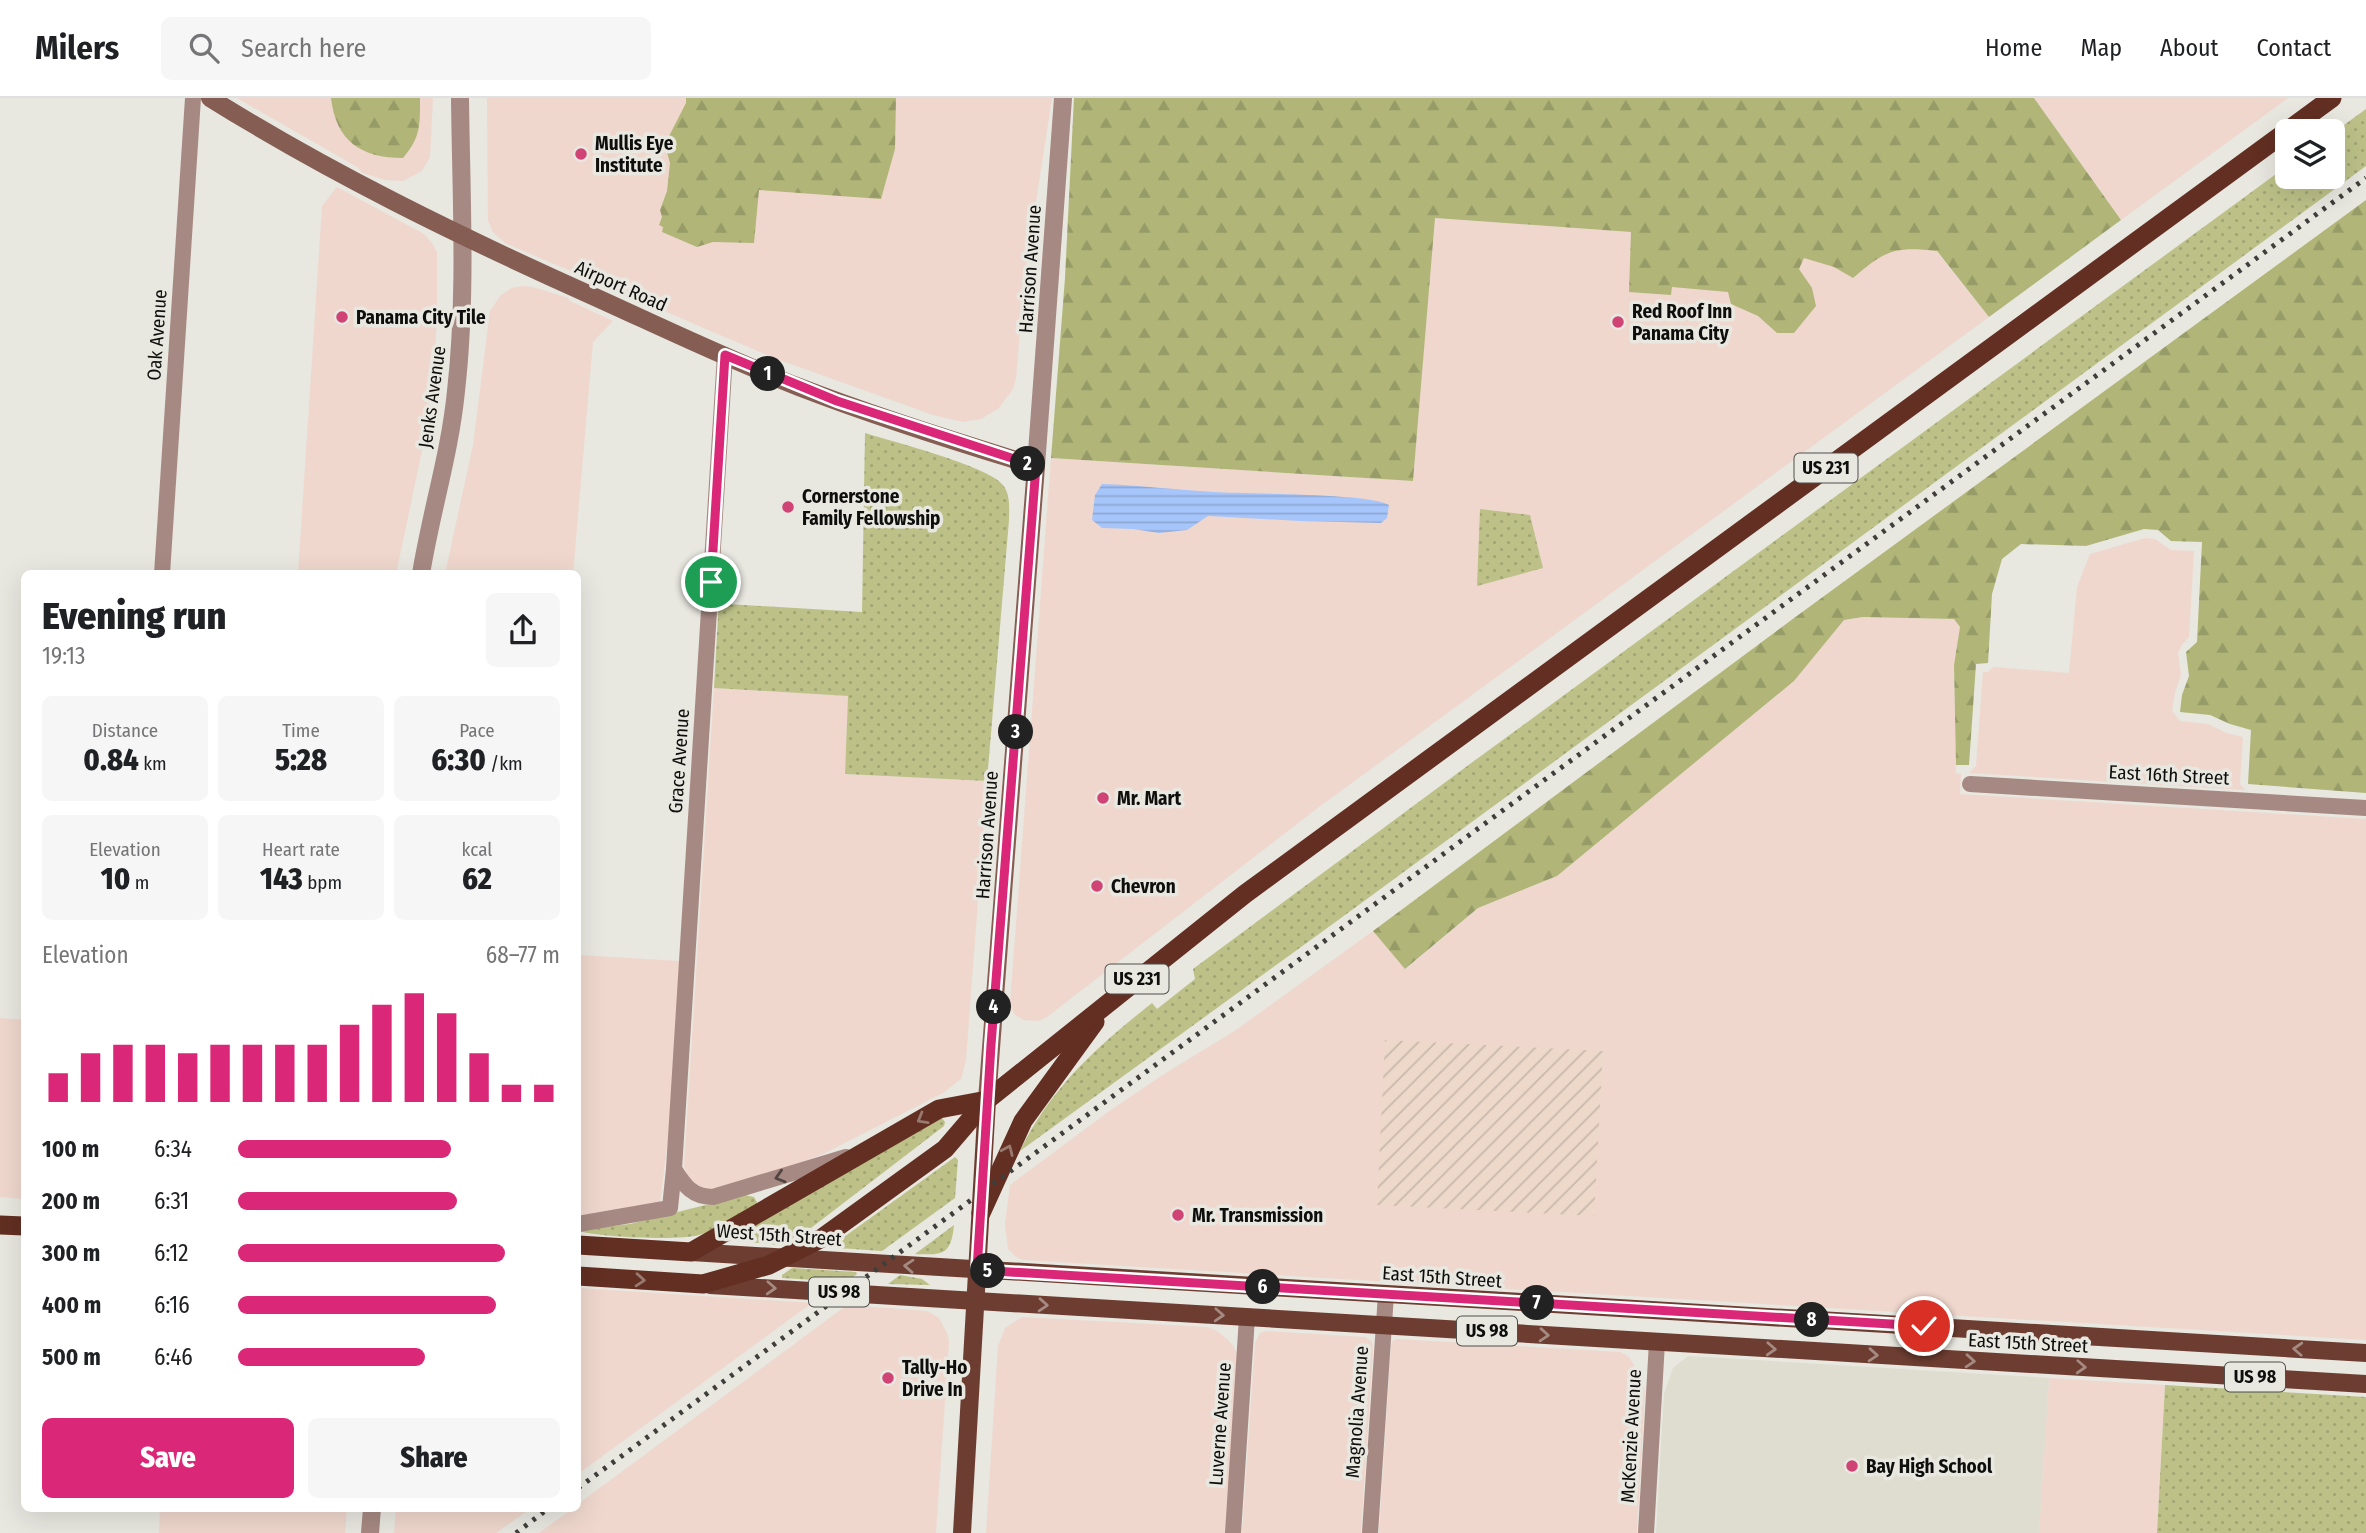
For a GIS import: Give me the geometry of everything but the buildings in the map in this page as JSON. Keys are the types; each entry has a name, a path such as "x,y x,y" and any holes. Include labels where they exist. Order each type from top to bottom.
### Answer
{"highway":[{"name":"US 231","path":"987,1100 1289,861 2332,98"},
{"path":"981,1213 1014,1138 1031,1108 1113,998"},
{"path":"691,1252 939,1109 987,1100"},
{"path":"703,1284 741,1275 786,1258 822,1238 945,1149 987,1100"},
{"path":"0,1225 21,1226"},
{"name":"West 15th Street","path":"581,1245 691,1252"},
{"name":"US 98","path":"581,1276 703,1284"}],"main road":[{"name":"Airport Road","path":"209,98 341,175 461,236 725,355 837,401 1036,466"},
{"name":"Harrison Avenue","path":"962,1533 987,1100 1036,466"},
{"name":"West 15th Street","path":"691,1252 977,1270"},
{"name":"East 15th Street","path":"977,1270 2366,1353"},
{"name":"US 98","path":"703,1284 975,1301"},
{"path":"1247,1317 1249,1286"},
{"name":"East 15th Street","path":"975,1301 2366,1384"},
{"path":"1657,1342 1659,1311"},
{"path":"1923,1358 1924,1326"},
{"path":"2145,1371 2147,1340"},
{"path":"2343,1382 2345,1351"}],"street":[{"name":"Oak Avenue","path":"162,570 193,98"},
{"name":"Jenks Avenue","path":"422,570 454,408 461,331 460,98"},
{"name":"Harrison Avenue","path":"1036,466 1063,98"},
{"name":"Grace Avenue","path":"581,1223 670,1208 725,355"},
{"name":"East 16th Street","path":"1970,784 2366,808"},
{"path":"674,1169 692,1192 713,1197 869,1150"},
{"name":"Magnolia Avenue","path":"1370,1533 1386,1294"},
{"name":"Luverne Avenue","path":"1234,1533 1247,1317"},
{"name":"McKenzie Avenue","path":"1646,1533 1657,1342"},
{"path":"370,1533 372,1512"}],"shaded area":[{"path":"237,98 433,98 430,157 422,171 403,181 385,180 363,173"},
{"path":"487,98 1052,98 1025,273 1013,389 998,409 981,419 963,422 933,415 774,358 505,243 493,232 488,221"},
{"path":"2034,98 2288,98 2121,220"},
{"path":"337,187 424,234 437,252 437,321 432,390 397,570 298,570 322,206"},
{"path":"1434,218 1632,232 1933,247 1989,317 1319,807 1047,1017 1038,1021 1024,1020 1014,1014 1010,1004 1051,458 1413,481"},
{"path":"533,287 568,298 613,321 593,342 573,570 446,570 473,445 490,311 501,295 512,288"},
{"path":"2145,538 2155,539 2171,550 2194,551 2189,637 2178,653 2181,675 2172,711 2180,721 2208,724 2226,733 2243,737 2240,784 2245,790 1969,773 1976,766 1983,672 1994,667 2069,673 2077,587 2090,554"},
{"path":"1863,617 1954,619 1960,627 1954,665 1956,773 1961,774 1960,794 2366,819 2366,1340 1023,1260 1008,1249 1005,1224 1010,1185 1108,1112 1236,1030 1373,931 1406,969 1478,908 1557,876 1794,681 1844,620"},
{"path":"714,688 848,696 845,774 987,781 966,1060 961,1079 943,1093 825,1153 712,1191 690,1185 684,1166"},
{"path":"581,955 680,961 669,1132 660,1203 581,1216"},
{"path":"0,1018 21,1020 21,1199 0,1197"},
{"path":"1385,1040 1603,1051 1594,1216 1377,1205"},
{"path":"581,1288 812,1303 581,1472"},
{"path":"847,1305 927,1311 939,1318 947,1333 949,1342 936,1533 539,1533 568,1512 581,1512 581,1502"},
{"path":"1022,1317 1207,1327 1228,1340 1237,1355 1226,1533 986,1533 998,1346 1005,1328"},
{"path":"1266,1331 1366,1337 1372,1342 1361,1533 1242,1533 1255,1343 1260,1333"},
{"path":"1397,1339 1620,1352 1629,1357 1640,1375 1645,1392 1637,1533 1379,1533 1391,1346 1392,1341"},
{"name":"Bay High School","path":"1688,1356 2049,1378 2039,1533 1656,1533 1664,1394 1673,1368"},
{"path":"2049,1378 2165,1385 2157,1533 2039,1533"},
{"path":"160,1512 347,1512 345,1533 159,1533"},
{"path":"396,1512 526,1512 496,1533 394,1533"}],"green space":[{"path":"331,98 420,98 419,123 413,144 403,158 375,155 363,150 353,144 338,126"},
{"path":"686,98 896,98 895,149 881,199 759,190 754,243 713,242 697,247 662,232 663,227 659,225 662,217 660,210 667,191 670,163 666,142"},
{"path":"1074,98 2034,98 2121,220 1989,317 1937,251 1910,249 1891,252 1874,261 1853,278 1834,267 1804,258 1799,269 1812,288 1816,306 1794,333 1777,333 1758,316 1731,304 1728,292 1672,287 1671,295 1629,292 1631,232 1435,218 1413,481 1051,458 1065,278"},
{"path":"2366,109 2366,166 2345,181 2345,124"},
{"path":"2275,175 2275,189 2335,189 1020,1151 1032,1128 1061,1087 1113,1035 1152,1003 1157,1009 1195,979 1193,969"},
{"path":"2366,200 2366,793 2248,784 2251,730 2210,715 2180,712 2182,695 2189,676 2186,652 2197,642 2202,542 2171,541 2158,530 2144,529 2086,546 2021,544 2002,559 1992,594 1988,663 1976,664 1969,765 1956,765 1954,665 1960,627 1954,619 1863,617 1844,620 1794,681 1557,876 1478,908 1405,969 1373,931 1790,621"},
{"path":"865,433 978,470 993,477 1007,492 1009,520 987,781 845,774 848,696 714,688 719,599 726,599 727,604 862,612"},
{"path":"1480,509 1530,515 1543,568 1477,586"},
{"path":"942,1118 944,1126 794,1241 780,1245 736,1241 736,1236"},
{"path":"955,1157 958,1160 955,1198 882,1251 836,1246 837,1242"},
{"path":"745,1195 754,1197 758,1204 722,1225 689,1237 639,1238 581,1231 581,1229 630,1224"},
{"path":"954,1225 953,1235 944,1252 915,1254"},
{"path":"792,1268 857,1274 846,1282 782,1278 782,1275"},
{"path":"900,1275 922,1279 930,1285 888,1284"},
{"path":"2165,1385 2366,1397 2366,1533 2157,1533"}],"water":[{"path":"1102,484 1214,492 1334,496 1378,501 1389,505 1387,518 1381,523 1208,516 1187,530 1159,533 1102,528 1092,520 1095,495"}],"railway":[{"path":"581,1486 2366,178"},
{"path":"516,1533 544,1512"}],"place":[{"name":"Mullis Eye Institute","path":"581,154"},
{"name":"Panama City Tile","path":"342,317"},
{"name":"Red Roof Inn Panama City","path":"1618,322"},
{"name":"Cornerstone Family Fellowship","path":"788,507"},
{"name":"Mr. Mart","path":"1103,798"},
{"name":"Chevron","path":"1097,886"},
{"name":"Mr. Transmission","path":"1178,1215"},
{"name":"Tally-Ho Drive In","path":"888,1378"},
{"name":"Bay High School","path":"1852,1466"}],"route":[{"path":"711,582 725,355 837,401 1036,466 991,1045 977,1270 1924,1326"}]}
